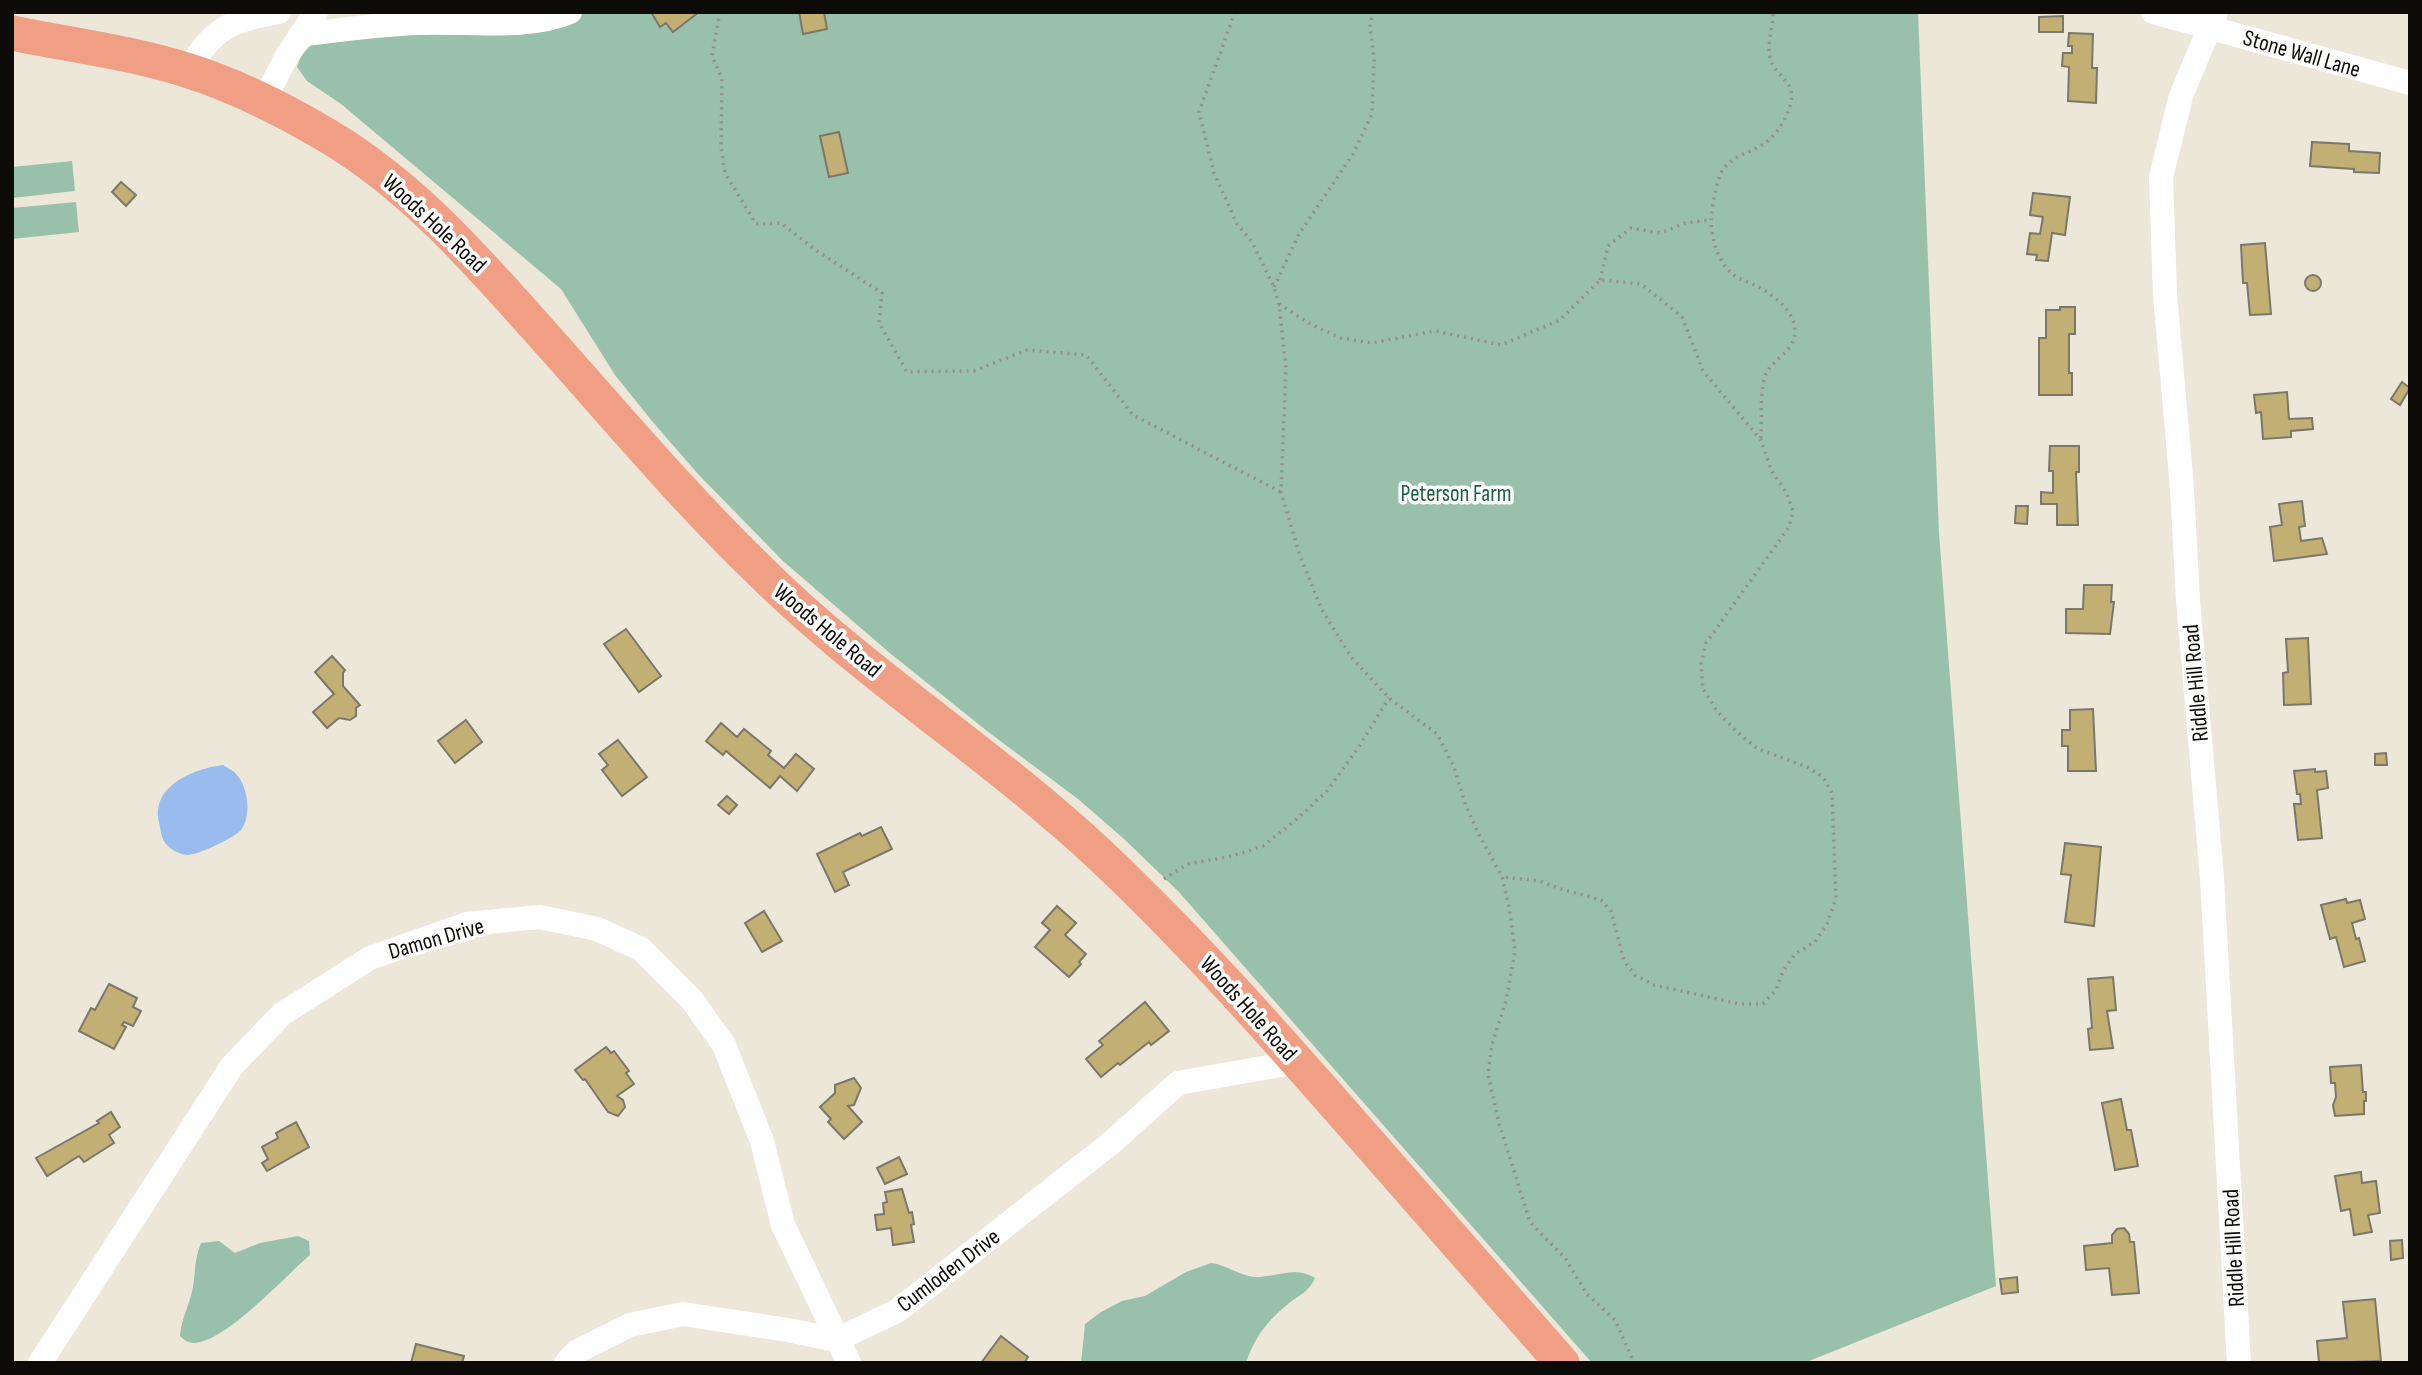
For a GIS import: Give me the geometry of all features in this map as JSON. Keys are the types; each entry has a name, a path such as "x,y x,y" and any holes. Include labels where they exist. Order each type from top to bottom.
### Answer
{"highway":[{"name":"Woods Hole Road","path":"12,33 123,54 188,71 263,102 329,136 382,173 428,211 501,287 680,488 762,574 824,632 1019,783 1096,851 1233,988 1562,1363"}],"street":[{"path":"188,71 200,50 222,29 279,12"},
{"path":"263,102 300,35 316,12"},
{"path":"300,35 417,23 505,22 556,18 570,12"},
{"name":"Stone Wall Lane","path":"2153,12 2213,20 2410,83"},
{"name":"Riddle Hill Road","path":"2213,20 2181,96 2161,177 2165,293 2211,878 2239,1363"},
{"name":"Damon Drive","path":"40,1363 232,1066 282,1014 370,958 467,924 540,917 597,929 641,949 692,1000 724,1045 762,1141 783,1225 849,1363"},
{"name":"Cumloden Drive","path":"836,1340 897,1311 1111,1143 1178,1083 1298,1062"},
{"path":"566,1363 576,1352 630,1325 683,1314 836,1340"}],"path":[{"path":"720,12 712,56 722,79 721,147 725,173 755,223 781,223 817,251 882,293 879,323 907,372 974,371 1027,350 1086,355 1133,415 1281,492"},
{"path":"1235,12 1199,112 1214,173 1237,224 1252,242 1274,287 1279,304 1286,368 1281,492 1300,556 1322,610 1351,657 1389,698 1437,734 1454,767 1477,831 1502,877 1509,907 1514,951 1506,1000 1492,1044 1488,1074 1499,1123 1530,1222 1565,1258 1587,1294 1615,1320 1632,1358 1629,1363"},
{"path":"1274,287 1299,234 1353,154 1372,114 1374,60 1370,26 1373,12"},
{"path":"1502,877 1540,881 1601,900 1611,911 1622,954 1635,975 1666,988 1740,1004 1763,1004 1776,990 1783,971 1795,954 1815,942 1827,924 1836,898 1832,793 1823,777 1807,767 1758,749 1738,733 1717,711 1703,689 1701,664 1706,643 1789,527 1793,511 1786,492 1771,470 1761,440 1766,372 1790,346 1795,331 1790,315 1777,300 1756,285 1733,275 1716,250 1711,220 1723,169 1745,152 1766,142 1788,113 1793,96 1786,79 1774,70 1769,54 1772,12"},
{"path":"1279,304 1310,324 1341,338 1372,343 1435,331 1501,345 1560,320 1600,280 1608,246 1631,228 1660,233 1685,223 1711,220"},
{"path":"1600,280 1641,284 1682,317 1703,371 1761,440"},
{"path":"1140,894 1188,864 1232,856 1263,846 1328,791 1389,698"}],"green space":[{"name":"Peterson Farm","path":"444,12 1918,12 1939,533 1996,1286 1804,1363 1592,1363 1178,891 1078,799 891,654 783,561 698,474 652,421 615,375 561,289 341,104 307,81 297,67 301,56 312,44"},
{"path":"72,161 75,191 12,198 12,167"},
{"path":"76,202 79,232 12,239 12,208"},
{"path":"298,1236 309,1241 310,1255 255,1306 222,1332 207,1340 192,1343 180,1336 192,1293 201,1243 219,1241 235,1253 260,1243"},
{"path":"1211,1263 1253,1277 1294,1272 1315,1278 1307,1290 1280,1310 1268,1324 1257,1338 1246,1363 1081,1363 1085,1324 1122,1301 1145,1296 1186,1272"}],"water":[{"path":"223,765 240,779 246,793 247,817 241,830 224,841 192,854 174,851 166,844 162,835 158,809 161,798 168,789 187,775"}],"building":[{"path":"651,12 699,12 673,32 666,23 660,27"},
{"path":"799,12 824,12 827,29 803,34"},
{"path":"2063,16 2063,32 2039,32 2039,17"},
{"path":"2069,33 2093,34 2092,68 2097,68 2096,103 2068,101 2069,67 2062,66 2063,53 2072,53 2072,46 2068,46"},
{"path":"839,132 848,173 829,177 820,136"},
{"path":"2312,142 2349,144 2349,151 2380,153 2379,173 2310,166"},
{"path":"121,182 136,195 126,206 112,192"},
{"path":"2033,193 2070,197 2065,235 2052,233 2048,261 2036,260 2037,255 2027,254 2030,233 2040,234 2043,217 2030,215"},
{"path":"2265,243 2271,314 2250,315 2247,283 2243,283 2241,245"},
{"path":"2313,275 2319,277 2319,289 2313,291 2307,289 2305,283 2307,277"},
{"path":"2060,307 2075,307 2075,334 2069,334 2072,395 2039,395 2039,338 2046,338 2046,310 2060,310"},
{"path":"2402,382 2410,388 2400,405 2391,399"},
{"path":"2287,392 2289,419 2312,418 2313,429 2291,431 2291,437 2263,439 2261,412 2256,413 2254,395"},
{"path":"2050,446 2079,446 2079,472 2076,472 2078,525 2057,525 2057,504 2041,504 2041,492 2053,493 2053,471 2049,471"},
{"path":"2302,501 2305,526 2299,527 2301,541 2322,538 2327,554 2274,561 2270,527 2282,525 2279,504"},
{"path":"2016,506 2028,506 2027,524 2015,523"},
{"path":"2084,585 2112,585 2111,602 2114,602 2110,634 2066,633 2066,609 2083,609"},
{"path":"626,629 661,676 639,692 604,644"},
{"path":"2308,638 2311,704 2284,705 2283,673 2288,672 2286,639"},
{"path":"332,656 345,670 343,686 360,705 356,708 356,716 350,720 339,718 327,728 313,712 334,694 315,672"},
{"path":"2093,709 2096,771 2068,771 2068,746 2062,746 2062,730 2070,730 2070,710"},
{"path":"466,720 482,742 455,763 438,741"},
{"path":"721,723 737,737 744,729 771,751 768,755 784,768 796,754 814,769 797,791 780,776 770,788 726,751 723,755 706,741"},
{"path":"618,740 647,777 622,796 602,770 608,765 599,754"},
{"path":"2386,753 2387,765 2375,765 2375,754"},
{"path":"2315,769 2315,772 2326,771 2328,788 2317,790 2322,838 2298,840 2294,804 2301,804 2294,771"},
{"path":"727,796 737,805 729,814 718,805"},
{"path":"881,827 892,849 843,872 849,885 835,892 817,854 860,833 862,836"},
{"path":"2065,843 2101,847 2094,926 2065,922 2071,875 2061,874"},
{"path":"2346,899 2347,903 2360,900 2365,919 2352,923 2365,961 2344,967 2336,937 2330,939 2321,905"},
{"path":"1057,906 1076,923 1065,935 1086,954 1069,977 1035,947 1050,930 1042,923"},
{"path":"764,911 782,941 762,952 745,923"},
{"path":"2113,977 2116,1010 2107,1011 2113,1048 2090,1050 2088,1029 2092,1028 2088,979"},
{"path":"109,984 137,998 133,1007 141,1011 133,1026 124,1022 122,1025 126,1027 114,1049 79,1031 91,1008 95,1010"},
{"path":"1145,1002 1169,1031 1101,1077 1086,1059 1103,1045 1099,1041"},
{"path":"606,1047 611,1053 614,1051 629,1071 626,1073 634,1084 617,1096 623,1100 625,1107 618,1116 608,1112 585,1079 575,1070"},
{"path":"2361,1065 2363,1092 2366,1092 2364,1114 2335,1116 2335,1083 2331,1083 2330,1067"},
{"path":"854,1078 861,1088 854,1105 848,1106 862,1122 844,1139 828,1122 831,1119 820,1107 835,1093 835,1085"},
{"path":"2121,1099 2138,1166 2115,1170 2102,1103"},
{"path":"111,1112 120,1127 109,1135 114,1143 84,1162 79,1156 47,1176 36,1158 99,1123 97,1121"},
{"path":"296,1122 309,1147 267,1171 262,1163 268,1159 262,1147 278,1138 276,1133"},
{"path":"899,1157 907,1174 885,1184 877,1168"},
{"path":"2361,1172 2362,1183 2376,1181 2380,1213 2368,1215 2372,1232 2354,1235 2350,1209 2341,1211 2335,1176"},
{"path":"902,1189 909,1213 912,1212 914,1242 893,1245 891,1228 877,1230 875,1215 884,1214 883,1203 887,1202 885,1192"},
{"path":"2124,1228 2129,1234 2130,1242 2134,1242 2139,1293 2112,1295 2109,1268 2086,1270 2084,1246 2112,1243 2112,1235 2117,1229"},
{"path":"2402,1240 2403,1258 2391,1260 2390,1241"},
{"path":"2017,1277 2018,1292 2002,1294 2000,1279"},
{"path":"2375,1299 2381,1361 2319,1363 2317,1341 2347,1338 2343,1302"},
{"path":"1001,1336 1028,1357 1024,1363 981,1363"},
{"path":"416,1344 464,1356 462,1363 411,1363"}]}
